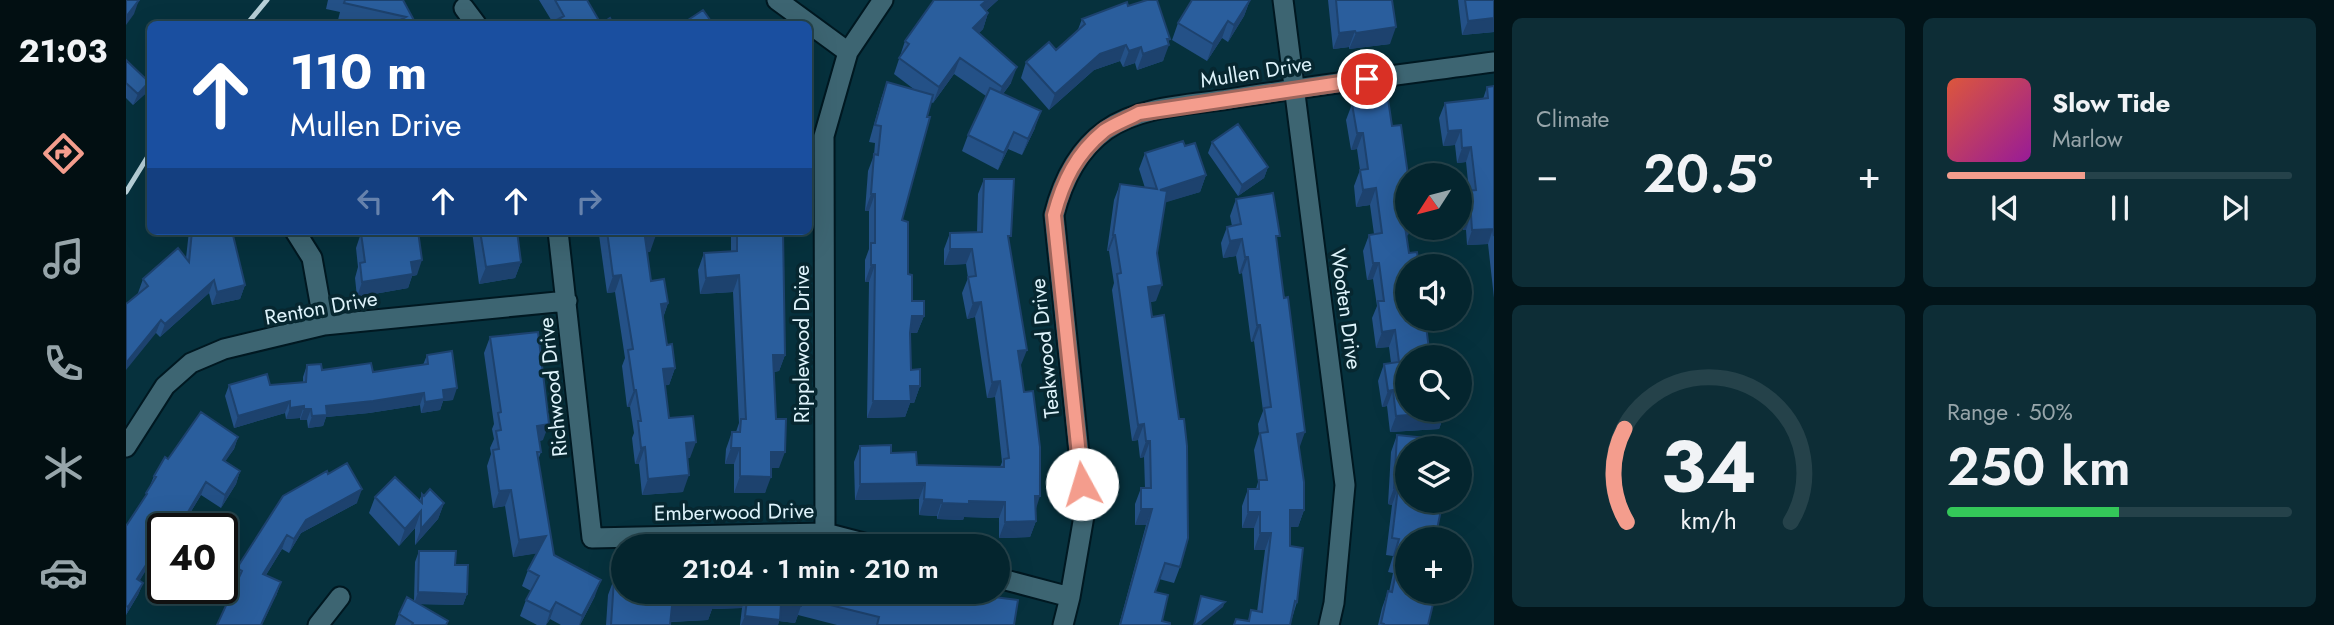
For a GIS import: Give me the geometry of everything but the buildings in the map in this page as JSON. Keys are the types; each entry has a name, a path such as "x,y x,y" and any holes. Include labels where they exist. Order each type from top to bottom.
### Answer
{"street":[{"path":"777,0 806,21"},
{"name":"Ripplewood Drive","path":"825,533 824,136 848,52 883,0"},
{"name":"Wooten Drive","path":"1283,0 1345,485 1334,603 1329,625"},
{"path":"464,8 474,21"},
{"path":"812,26 848,52"},
{"name":"Mullen Drive","path":"1081,155 1105,130 1139,113 1494,62"},
{"name":"Teakwood Drive","path":"1063,625 1085,510 1054,215 1062,186 1081,155"},
{"path":"298,235 312,258 324,325"},
{"name":"Richwood Drive","path":"559,235 592,538"},
{"name":"Renton Drive","path":"126,447 165,386 191,363 224,349 324,325 567,301"},
{"name":"Emberwood Drive","path":"592,538 829,534"},
{"path":"1010,581 1070,597"},
{"path":"318,625 340,597"}],"railway":[{"path":"250,21 267,0"},
{"path":"126,192 147,158"}],"route":[{"path":"1082,484 1054,215 1062,186 1081,155 1105,130 1139,113 1367,79"}]}
